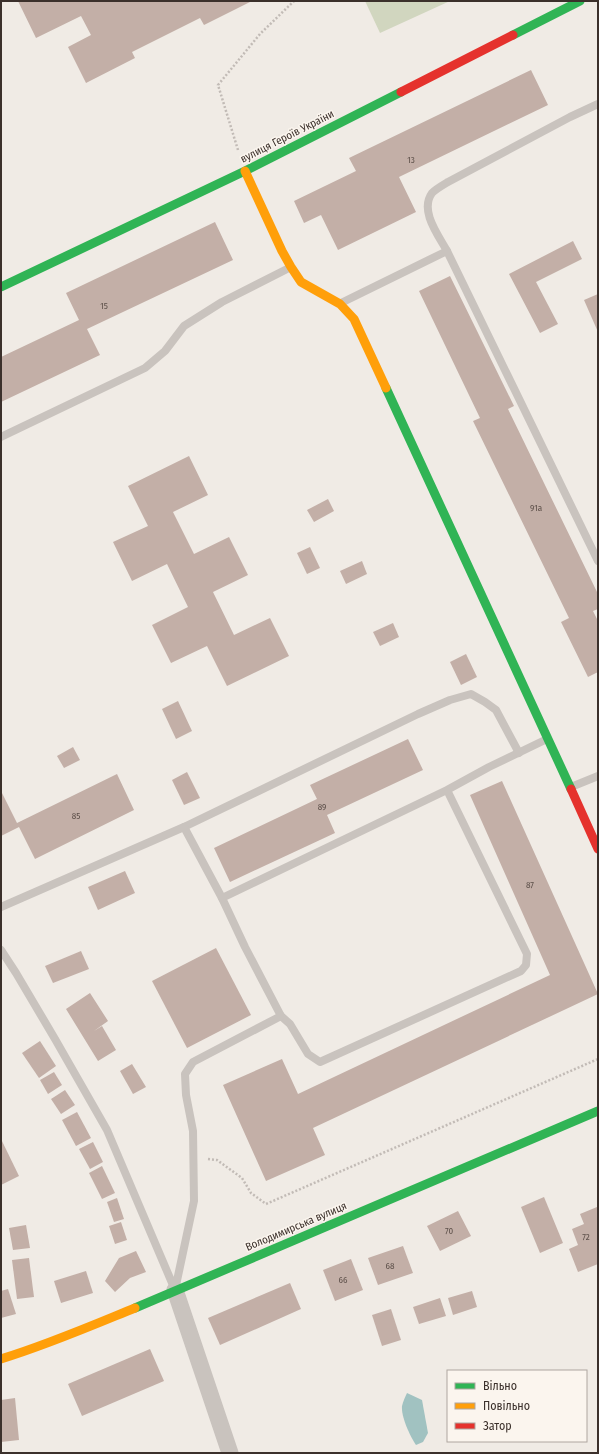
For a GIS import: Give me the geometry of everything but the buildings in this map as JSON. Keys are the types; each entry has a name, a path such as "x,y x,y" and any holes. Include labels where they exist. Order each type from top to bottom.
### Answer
{"street":[{"name":"вулиця Героїв України","path":"1,287 245,171 580,1"},
{"path":"245,171 291,267 302,282 340,304 354,320 598,849"},
{"name":"Володимирська вулиця","path":"1,1359 28,1352 75,1333 598,1111"},
{"path":"175,1290 230,1453"}],"lane":[{"path":"598,104 448,182 432,193 428,205 430,218 598,561"},
{"path":"340,304 447,251"},
{"path":"1,437 145,368 164,351 184,326 222,302 291,267"},
{"path":"1,907 184,827 450,700 471,694 496,710 519,753"},
{"path":"222,898 447,790 548,738"},
{"path":"571,788 598,776"},
{"path":"184,827 282,1016 290,1024 308,1054 320,1062 521,971 526,965 527,954 447,790"},
{"path":"1,950 56,1039 107,1130 175,1290"},
{"path":"175,1290 194,1201 193,1131 186,1095 185,1074 193,1062 282,1016"}],"path":[{"path":"245,171 218,85 260,34 294,1"},
{"path":"193,1157 217,1160 242,1178 251,1192 266,1204 598,1059"}],"green space":[{"path":"365,1 450,1 380,33"}],"water":[{"path":"407,1393 422,1400 428,1433 423,1442 416,1445 404,1421 402,1410"}],"traffic: fast":[{"path":"513,35 580,1"},
{"path":"1,287 245,171 401,92"},
{"path":"386,388 571,789"},
{"path":"135,1308 598,1111"}],"traffic: slow":[{"path":"245,171 282,251 291,267 301,282 340,304 354,319 386,388"},
{"path":"1,1359 18,1354 135,1308"}],"traffic: jam":[{"path":"401,92 513,35"},
{"path":"571,789 598,849"}]}
